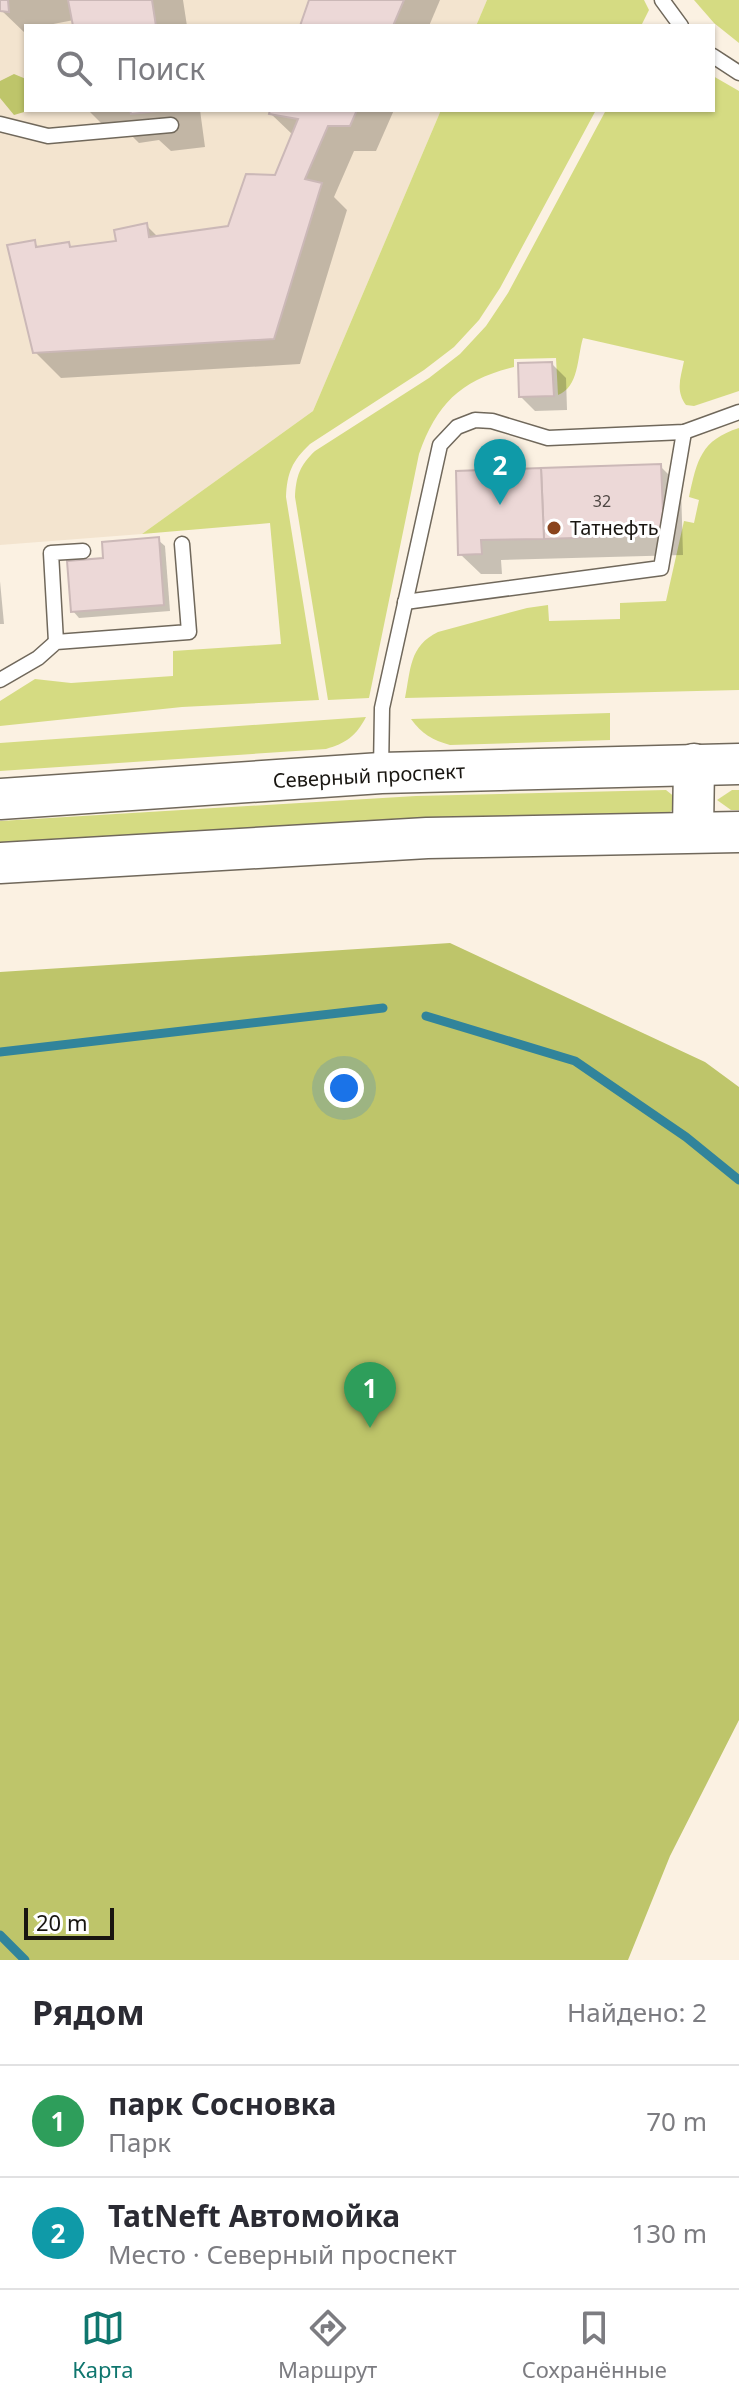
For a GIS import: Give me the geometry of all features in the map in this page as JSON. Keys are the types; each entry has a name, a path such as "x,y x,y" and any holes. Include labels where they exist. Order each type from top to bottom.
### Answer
{"main road":[{"path":"693,831 694,764"},
{"name":"Северный проспект","path":"0,799 381,773 739,764"},
{"path":"0,863 427,838 739,832"}],"lane":[{"path":"662,0 680,24"},
{"path":"715,57 739,73"},
{"path":"0,124 48,136 171,125"},
{"path":"381,773 382,708 405,602 440,445 457,427 475,420 492,421 548,438 684,432 739,412"},
{"path":"405,602 661,568 684,432"},
{"path":"0,680 38,658 56,642 189,632 182,544"},
{"path":"56,642 51,553 83,551"}],"shaded area":[{"path":"0,0 487,0 477,24 24,24 24,112 440,112 313,411 142,534 0,545"}],"green space":[{"path":"487,0 644,0 649,10 642,24 477,24"},
{"path":"694,0 739,0 739,43 714,23"},
{"path":"14,74 24,78 24,112 14,115 0,98 0,81"},
{"path":"715,77 739,91 739,391 694,406 686,405 680,389 684,361 583,338 574,379 558,395 556,358 514,359 514,367 479,379 453,396 434,421 419,454 369,698 328,700 295,497 302,466 315,451 429,378 460,354 486,326 508,293 605,112 715,112"},
{"path":"440,112 595,112 500,288 479,320 454,347 424,370 310,444 292,468 286,497 319,700 182,707 0,726 0,701 35,679 71,683 173,676 173,651 281,644 270,523 142,534 313,411"},
{"path":"739,428 739,690 405,698 416,651 438,632 548,605 549,621 620,619 620,603 666,601 684,521 694,523 699,500 689,497 698,462 716,439"},
{"path":"610,713 610,740 450,745 428,736 411,719"},
{"path":"366,717 350,738 326,749 0,771 0,743"},
{"path":"666,790 681,802 669,813 420,821 0,845 0,821 416,796"},
{"path":"732,790 739,790 739,810 731,810 717,800"},
{"path":"450,943 705,1062 739,1087 739,1720 670,1856 628,1960 0,1960 0,972"}],"building":[{"path":"0,0 8,0 9,12 0,11"},
{"path":"68,0 152,0 156,24 73,24"},
{"path":"309,0 404,0 394,24 301,24"},
{"path":"356,112 350,126 328,126 305,179 322,183 274,339 33,353 7,245 35,240 36,247 69,242 70,247 116,241 114,230 147,223 149,237 228,226 246,174 275,175 298,119 269,114"},
{"path":"552,362 554,396 519,397 518,363"},
{"path":"661,464 664,535 544,539 541,468"},
{"path":"541,468 544,539 481,540 482,554 458,555 456,471"},
{"path":"159,537 164,605 71,612 67,561 103,558 102,542"}],"waterway":[{"path":"0,1052 383,1008"},
{"path":"426,1016 575,1061 686,1137 739,1180"},
{"path":"0,1935 25,1960"}],"place":[{"name":"TatNeft Автомойка","path":"500,505"},
{"name":"Татнефть","path":"554,528"},
{"name":"парк Сосновка","path":"370,1428"}]}
